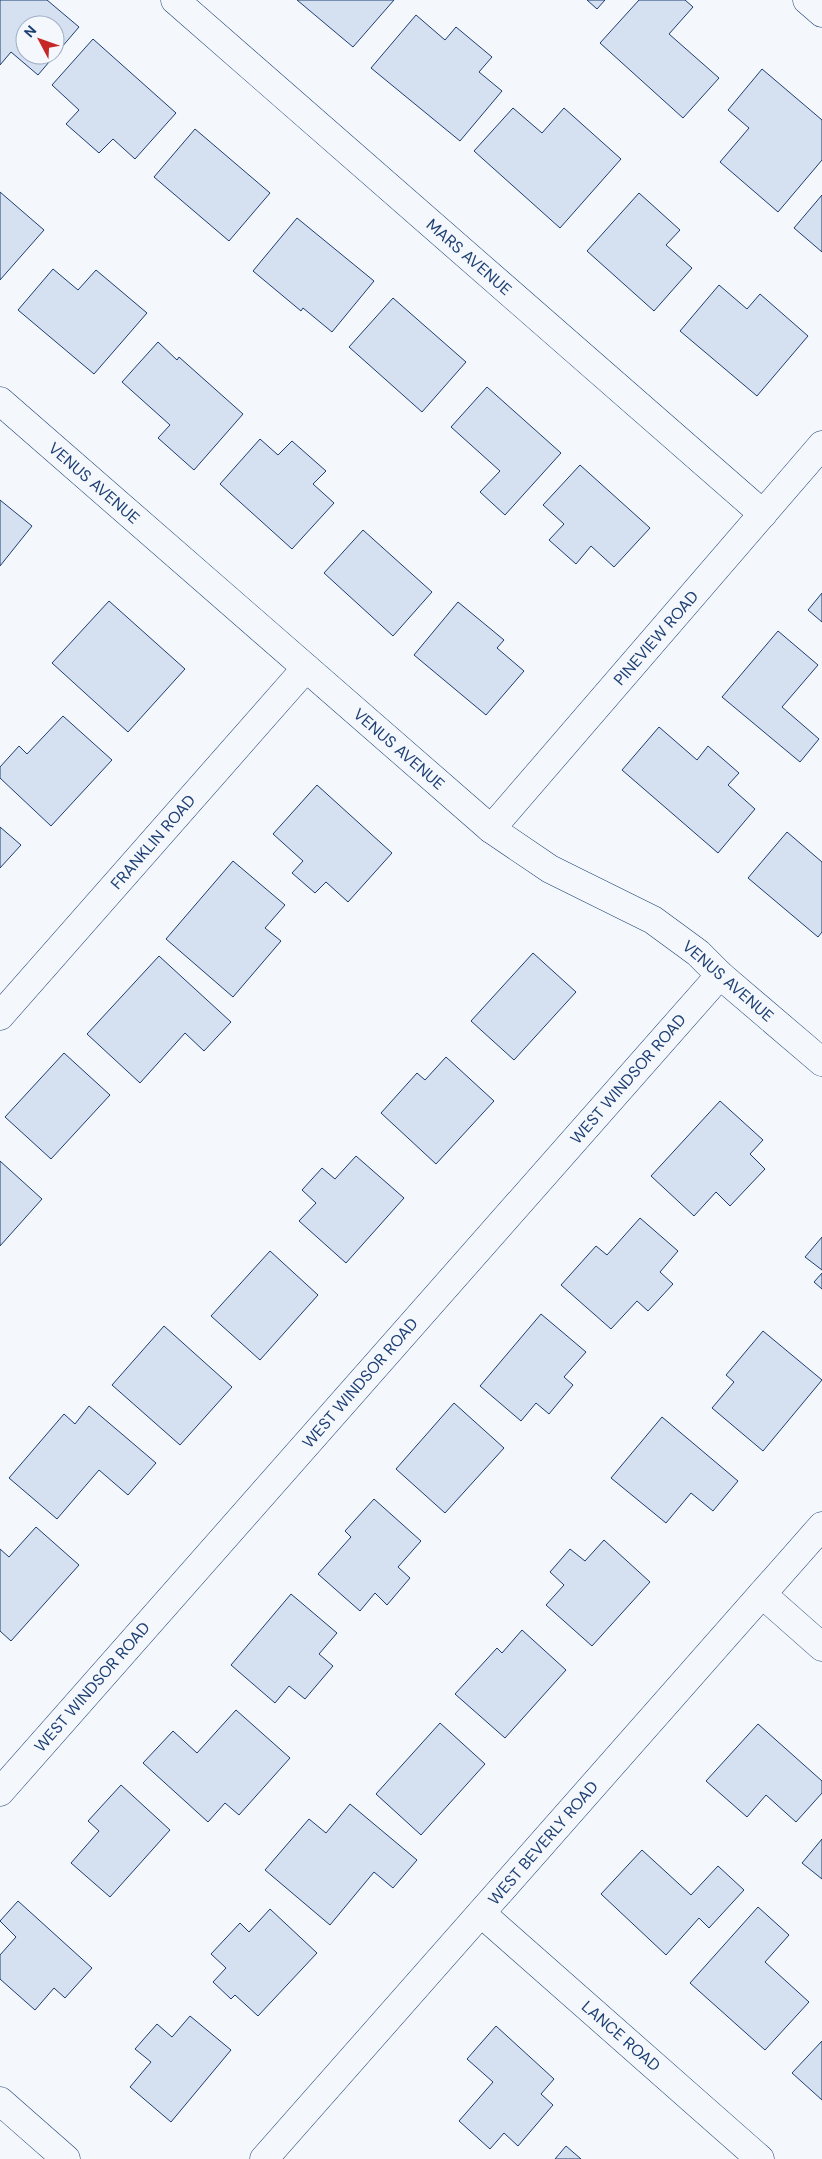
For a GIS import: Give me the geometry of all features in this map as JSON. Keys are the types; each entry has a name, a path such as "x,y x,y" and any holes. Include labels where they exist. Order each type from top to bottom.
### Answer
{"street":[{"name":"MARS AVENUE","path":"176,0 763,514"},
{"path":"807,0 822,13"},
{"name":"VENUS AVENUE","path":"0,401 490,830 550,869 652,920 698,953 720,975 822,1062"},
{"name":"PINEVIEW ROAD","path":"490,830 822,446"},
{"name":"FRANKLIN ROAD","path":"0,1016 306,668"},
{"name":"WEST WINDSOR ROAD","path":"0,1792 720,975"},
{"name":"WEST BEVERLY ROAD","path":"264,2159 822,1526"},
{"path":"762,1594 822,1648"},
{"name":"LANCE ROAD","path":"481,1913 760,2159"},
{"path":"0,2100 66,2159"}],"building":[{"path":"0,0 47,0 65,15 15,15 15,55 11,52 0,65"},
{"path":"297,0 394,0 353,47"},
{"path":"587,0 605,0 597,9"},
{"path":"639,0 685,0 693,7 669,34 719,78 683,118 600,43"},
{"path":"65,15 79,27 65,43"},
{"path":"416,15 445,40 456,27 492,57 479,72 502,91 460,141 371,68"},
{"path":"93,39 176,113 135,159 113,139 99,153 66,124 79,110 52,85"},
{"path":"26,65 47,65 38,75"},
{"path":"762,69 822,120 822,160 778,212 720,162 749,128 728,110"},
{"path":"513,108 542,133 564,108 621,159 560,228 474,151"},
{"path":"195,129 270,193 229,241 154,177"},
{"path":"0,192 44,230 0,280"},
{"path":"639,193 680,230 666,245 692,268 654,311 587,251"},
{"path":"822,195 822,252 794,228"},
{"path":"297,218 374,281 332,332 303,308 301,311 253,271"},
{"path":"53,269 78,290 96,270 147,313 94,374 18,310"},
{"path":"719,285 747,309 760,294 808,336 757,396 680,331"},
{"path":"393,298 466,362 422,412 349,347"},
{"path":"158,342 177,360 179,357 243,414 194,470 158,438 170,425 122,382"},
{"path":"487,387 561,453 505,515 480,492 500,471 451,427"},
{"path":"260,439 278,455 292,441 326,471 313,484 334,503 292,549 220,484"},
{"path":"580,465 650,528 614,567 591,546 576,564 549,540 564,524 543,505"},
{"path":"0,500 32,526 0,566"},
{"path":"363,530 432,592 393,636 324,573"},
{"path":"822,593 822,622 808,610"},
{"path":"109,601 185,669 128,732 52,663"},
{"path":"458,602 504,640 497,648 524,671 486,715 414,655"},
{"path":"778,631 818,665 782,707 819,739 800,762 722,697"},
{"path":"63,716 112,760 51,826 0,778 0,767 19,746 27,754"},
{"path":"659,727 697,760 708,746 739,773 728,785 755,809 718,853 622,770"},
{"path":"317,785 392,853 348,902 326,882 315,893 292,873 303,861 273,834"},
{"path":"0,827 21,845 0,868"},
{"path":"787,832 822,862 822,932 818,937 748,878"},
{"path":"233,861 285,905 265,928 281,941 233,997 166,939"},
{"path":"533,953 576,992 514,1060 471,1021"},
{"path":"159,956 231,1022 204,1051 185,1033 140,1083 87,1034"},
{"path":"64,1053 110,1095 51,1159 5,1117"},
{"path":"446,1057 494,1101 436,1164 381,1113 417,1073 425,1080"},
{"path":"720,1101 763,1140 750,1154 765,1169 730,1206 716,1192 694,1216 651,1176"},
{"path":"356,1156 404,1198 346,1263 299,1221 316,1203 302,1190 322,1168 335,1179"},
{"path":"0,1161 42,1199 0,1246"},
{"path":"640,1218 678,1251 660,1272 673,1284 648,1311 637,1301 611,1329 561,1285 596,1246 607,1255"},
{"path":"822,1237 822,1270 805,1257"},
{"path":"270,1251 318,1295 260,1360 211,1316"},
{"path":"822,1273 822,1289 814,1282"},
{"path":"541,1314 586,1352 564,1377 573,1385 549,1414 536,1403 521,1421 480,1386"},
{"path":"164,1326 232,1387 180,1445 112,1385"},
{"path":"763,1331 822,1380 763,1451 712,1408 734,1382 726,1375"},
{"path":"454,1403 504,1448 445,1513 396,1469"},
{"path":"89,1406 156,1463 128,1495 99,1470 57,1519 9,1478 64,1414 75,1424"},
{"path":"662,1417 738,1481 713,1511 691,1493 666,1523 611,1478"},
{"path":"374,1499 421,1541 398,1567 410,1578 387,1605 375,1593 360,1611 318,1574 351,1537 345,1531"},
{"path":"36,1527 79,1565 11,1641 0,1631 0,1549 9,1557"},
{"path":"604,1540 650,1582 592,1646 546,1605 564,1585 550,1572 570,1549 585,1561"},
{"path":"291,1594 337,1633 319,1654 333,1666 305,1699 289,1686 275,1703 231,1665"},
{"path":"522,1630 566,1670 505,1738 455,1694 497,1648 502,1653"},
{"path":"236,1710 290,1758 239,1815 225,1803 208,1822 143,1763 173,1731 197,1753"},
{"path":"440,1723 485,1764 421,1835 376,1794"},
{"path":"758,1724 822,1781 822,1793 796,1822 766,1795 747,1817 706,1781"},
{"path":"121,1785 170,1830 110,1897 71,1863 99,1831 88,1821"},
{"path":"350,1804 417,1860 393,1888 374,1872 330,1925 265,1870 309,1819 326,1833"},
{"path":"822,1839 822,1879 802,1863"},
{"path":"642,1850 691,1895 718,1866 744,1890 709,1928 699,1918 666,1955 601,1894"},
{"path":"18,1901 92,1968 65,1998 54,1988 35,2010 0,1979 0,1955 16,1937 0,1921"},
{"path":"758,1907 789,1935 765,1962 809,2002 765,2050 690,1983"},
{"path":"270,1909 317,1953 258,2016 235,1995 231,1999 213,1982 226,1968 211,1954 240,1923 249,1932"},
{"path":"190,2016 231,2050 171,2122 130,2087 151,2062 135,2049 157,2024 172,2037"},
{"path":"496,2026 554,2079 541,2094 553,2105 518,2146 504,2133 490,2149 459,2121 493,2082 467,2059"},
{"path":"822,2041 822,2100 792,2073"},
{"path":"566,2146 581,2159 555,2159"}]}
